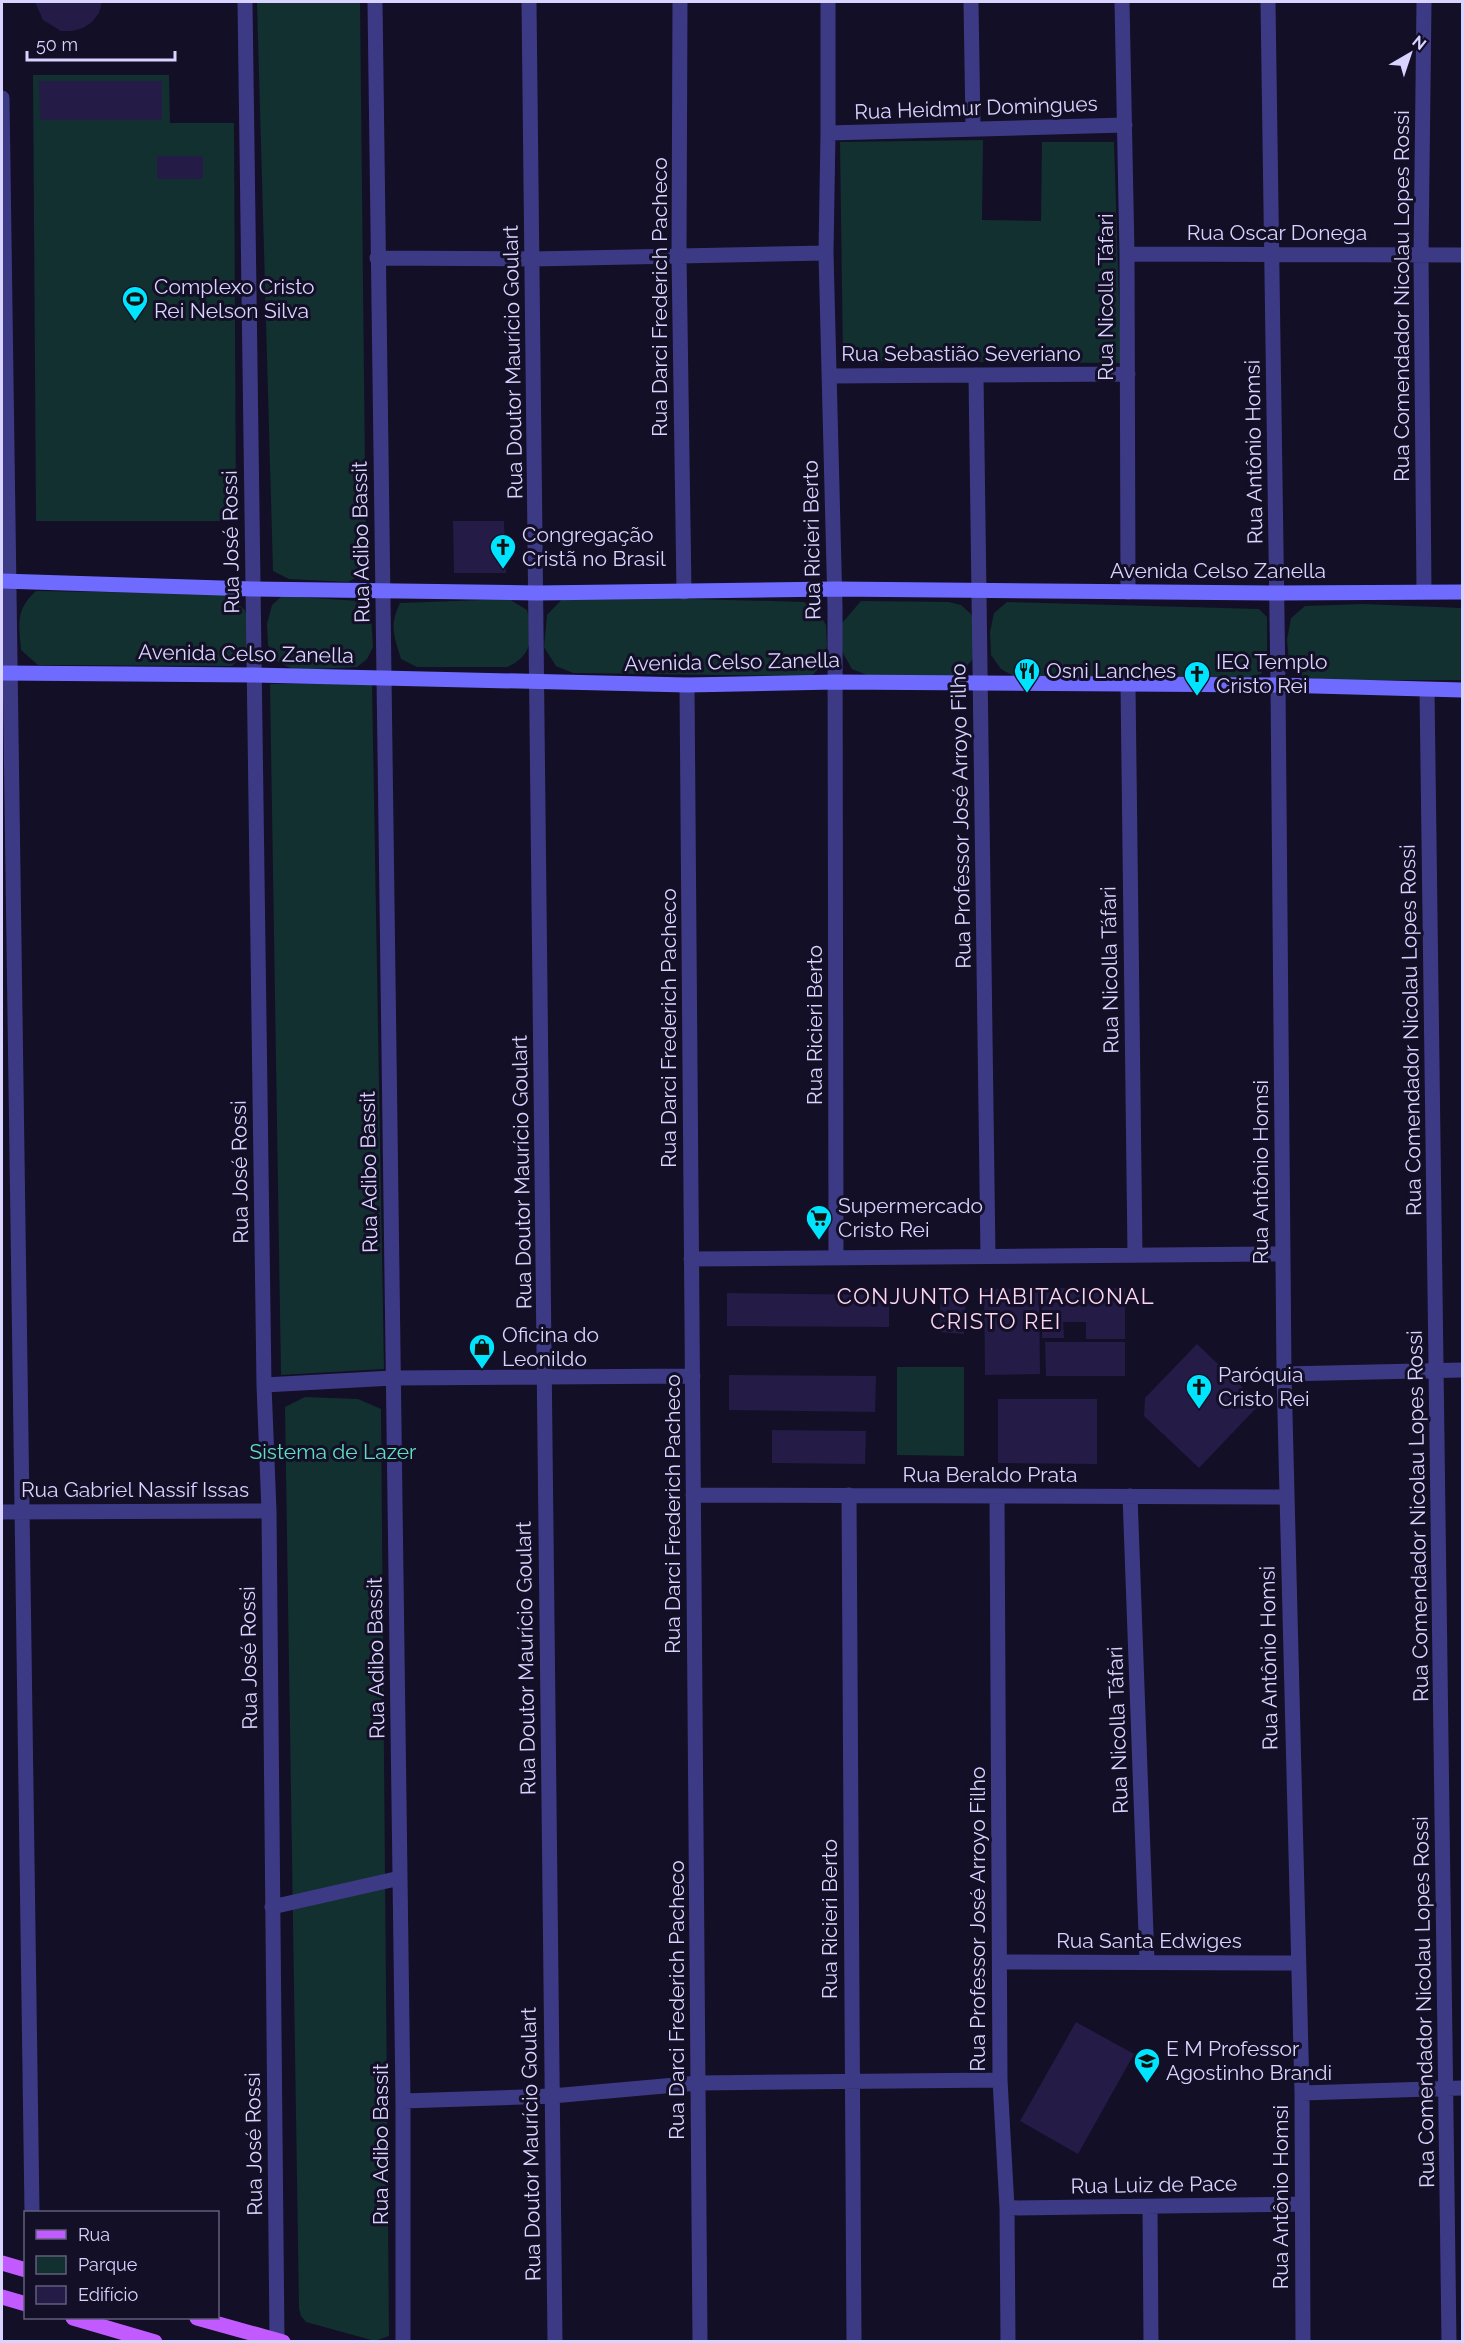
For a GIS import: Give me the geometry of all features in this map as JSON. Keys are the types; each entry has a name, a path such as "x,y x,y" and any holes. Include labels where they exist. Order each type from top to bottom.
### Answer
{"main road":[{"path":"2,2263 24,2269"},
{"path":"2,2297 24,2303"},
{"path":"76,2319 155,2342"},
{"path":"201,2319 279,2341"}],"street":[{"name":"Rua José Rossi","path":"245,2 264,1384 269,1511 279,2341"},
{"name":"Rua Adibo Bassit","path":"375,2 403,2101 403,2342"},
{"name":"Rua Doutor Maurício Goulart","path":"529,2 555,2342"},
{"name":"Rua Darci Frederich Pacheco","path":"680,2 679,254 684,592"},
{"name":"Rua Ricieri Berto","path":"828,2 826,253 836,682 836,1257"},
{"path":"971,2 973,129"},
{"name":"Rua Nicolla Táfari","path":"1122,2 1127,254 1128,591"},
{"name":"Rua Antônio Homsi","path":"1268,2 1277,593 1284,1374 1302,2093 1303,2342"},
{"name":"Rua Comendador Nicolau Lopes Rossi","path":"1424,2 1421,256 1424,591"},
{"path":"2,98 6,673 22,1511 32,2211"},
{"name":"Rua Heidmur Domingues","path":"828,133 1125,125"},
{"path":"377,258 533,259 679,254 826,253"},
{"name":"Rua Oscar Donega","path":"1127,254 1462,255"},
{"name":"Rua Sebastião Severiano","path":"830,376 1128,374"},
{"name":"Rua Professor José Arroyo Filho","path":"976,375 988,1256"},
{"name":"Avenida Celso Zanella","path":"5,581 384,591 684,592 835,589 1277,593 1462,592"},
{"name":"Avenida Celso Zanella","path":"6,673 383,677 538,683 687,685 836,682 1278,685 1462,690"},
{"name":"Rua Darci Frederich Pacheco","path":"687,685 700,2342"},
{"name":"Rua Nicolla Táfari","path":"1128,685 1135,1255"},
{"name":"Rua Comendador Nicolau Lopes Rossi","path":"1427,690 1437,1370 1455,2089 1449,2342"},
{"path":"692,1259 1283,1254"},
{"path":"1284,1374 1462,1370"},
{"path":"264,1384 393,1378 693,1376"},
{"name":"Rua Beraldo Prata","path":"693,1495 1286,1497"},
{"name":"Rua Ricieri Berto","path":"849,1496 854,2342"},
{"name":"Rua Professor José Arroyo Filho","path":"997,1496 1000,2080 1007,2208 1008,2342"},
{"name":"Rua Nicolla Táfari","path":"1130,1496 1147,1961"},
{"name":"Rua Gabriel Nassif Issas","path":"2,1512 269,1511"},
{"path":"272,1907 400,1878"},
{"name":"Rua Santa Edwiges","path":"1000,1962 1298,1963"},
{"path":"403,2101 552,2096 698,2083 1000,2080"},
{"path":"1302,2093 1455,2089"},
{"name":"Rua Luiz de Pace","path":"1007,2208 1301,2204"},
{"path":"1150,2207 1151,2342"}],"green space":[{"path":"257,2 360,2 366,563 360,575 348,582 289,579 273,571"},
{"name":"Complexo Cristo Rei Nelson Silva","path":"33,75 169,75 170,123 234,123 236,521 36,521"},
{"path":"983,140 982,220 1041,221 1042,142 1114,142 1121,363 843,361 840,142"},
{"path":"36,591 225,594 245,610 248,625 246,653 232,666 38,665 21,650 19,625 21,611"},
{"path":"282,596 359,601 371,616 373,647 367,659 357,667 294,670 277,661 268,645 267,624 272,605"},
{"path":"621,597 804,602 817,610 826,625 827,645 824,662 812,676 573,673 556,666 544,647 547,615 563,598"},
{"path":"509,599 527,610 531,636 527,651 507,667 417,667 401,659 394,624 400,603"},
{"path":"861,601 949,602 961,605 971,614 977,633 972,660 959,676 869,676 852,669 840,648 842,623"},
{"path":"1007,602 1259,609 1267,617 1267,664 1261,674 1249,677 1015,677 1001,669 991,655 990,632 994,613"},
{"path":"1363,604 1462,608 1462,680 1326,680 1303,677 1289,661 1287,640 1291,618 1305,606"},
{"path":"270,684 372,684 384,1369 281,1375"},
{"path":"897,1367 964,1367 964,1456 897,1455"},
{"name":"Sistema de Lazer","path":"305,1397 358,1399 381,1409 389,2336 375,2341 306,2322 299,2309 285,1407"}],"building":[{"path":"35,2 102,2 99,13 92,22 83,28 61,31 43,20"},
{"path":"39,81 162,81 162,120 40,120"},
{"path":"157,156 203,156 203,179 157,179"},
{"name":"Congregação Cristã no Brasil","path":"453,521 504,521 506,573 454,573"},
{"path":"1039,1288 1040,1374 985,1375 984,1289"},
{"path":"1042,1288 1125,1288 1125,1339 1086,1339 1086,1322 1063,1322 1064,1338 1042,1338"},
{"path":"727,1293 889,1295 889,1327 727,1326"},
{"path":"941,1295 966,1297 964,1334 939,1332"},
{"path":"1045,1342 1125,1342 1125,1376 1046,1376"},
{"name":"Paróquia Cristo Rei","path":"1197,1344 1260,1404 1199,1468 1144,1416 1145,1398"},
{"path":"729,1375 876,1376 875,1412 729,1410"},
{"path":"998,1399 1097,1399 1097,1464 998,1463"},
{"path":"772,1430 866,1431 865,1464 772,1463"},
{"path":"1076,2022 1134,2054 1078,2154 1020,2121"}],"place":[{"name":"Complexo Cristo Rei Nelson Silva","path":"135,322"},
{"name":"Congregação Cristã no Brasil","path":"503,570"},
{"name":"Osni Lanches","path":"1027,694"},
{"name":"IEQ Templo Cristo Rei","path":"1197,697"},
{"name":"Supermercado Cristo Rei","path":"819,1241"},
{"name":"Oficina do Leonildo","path":"482,1370"},
{"name":"Paróquia Cristo Rei","path":"1199,1410"},
{"name":"E M Professor Agostinho Brandi","path":"1147,2084"}],"district":[{"name":"CONJUNTO HABITACIONAL CRISTO REI","path":"996,1308"}]}
